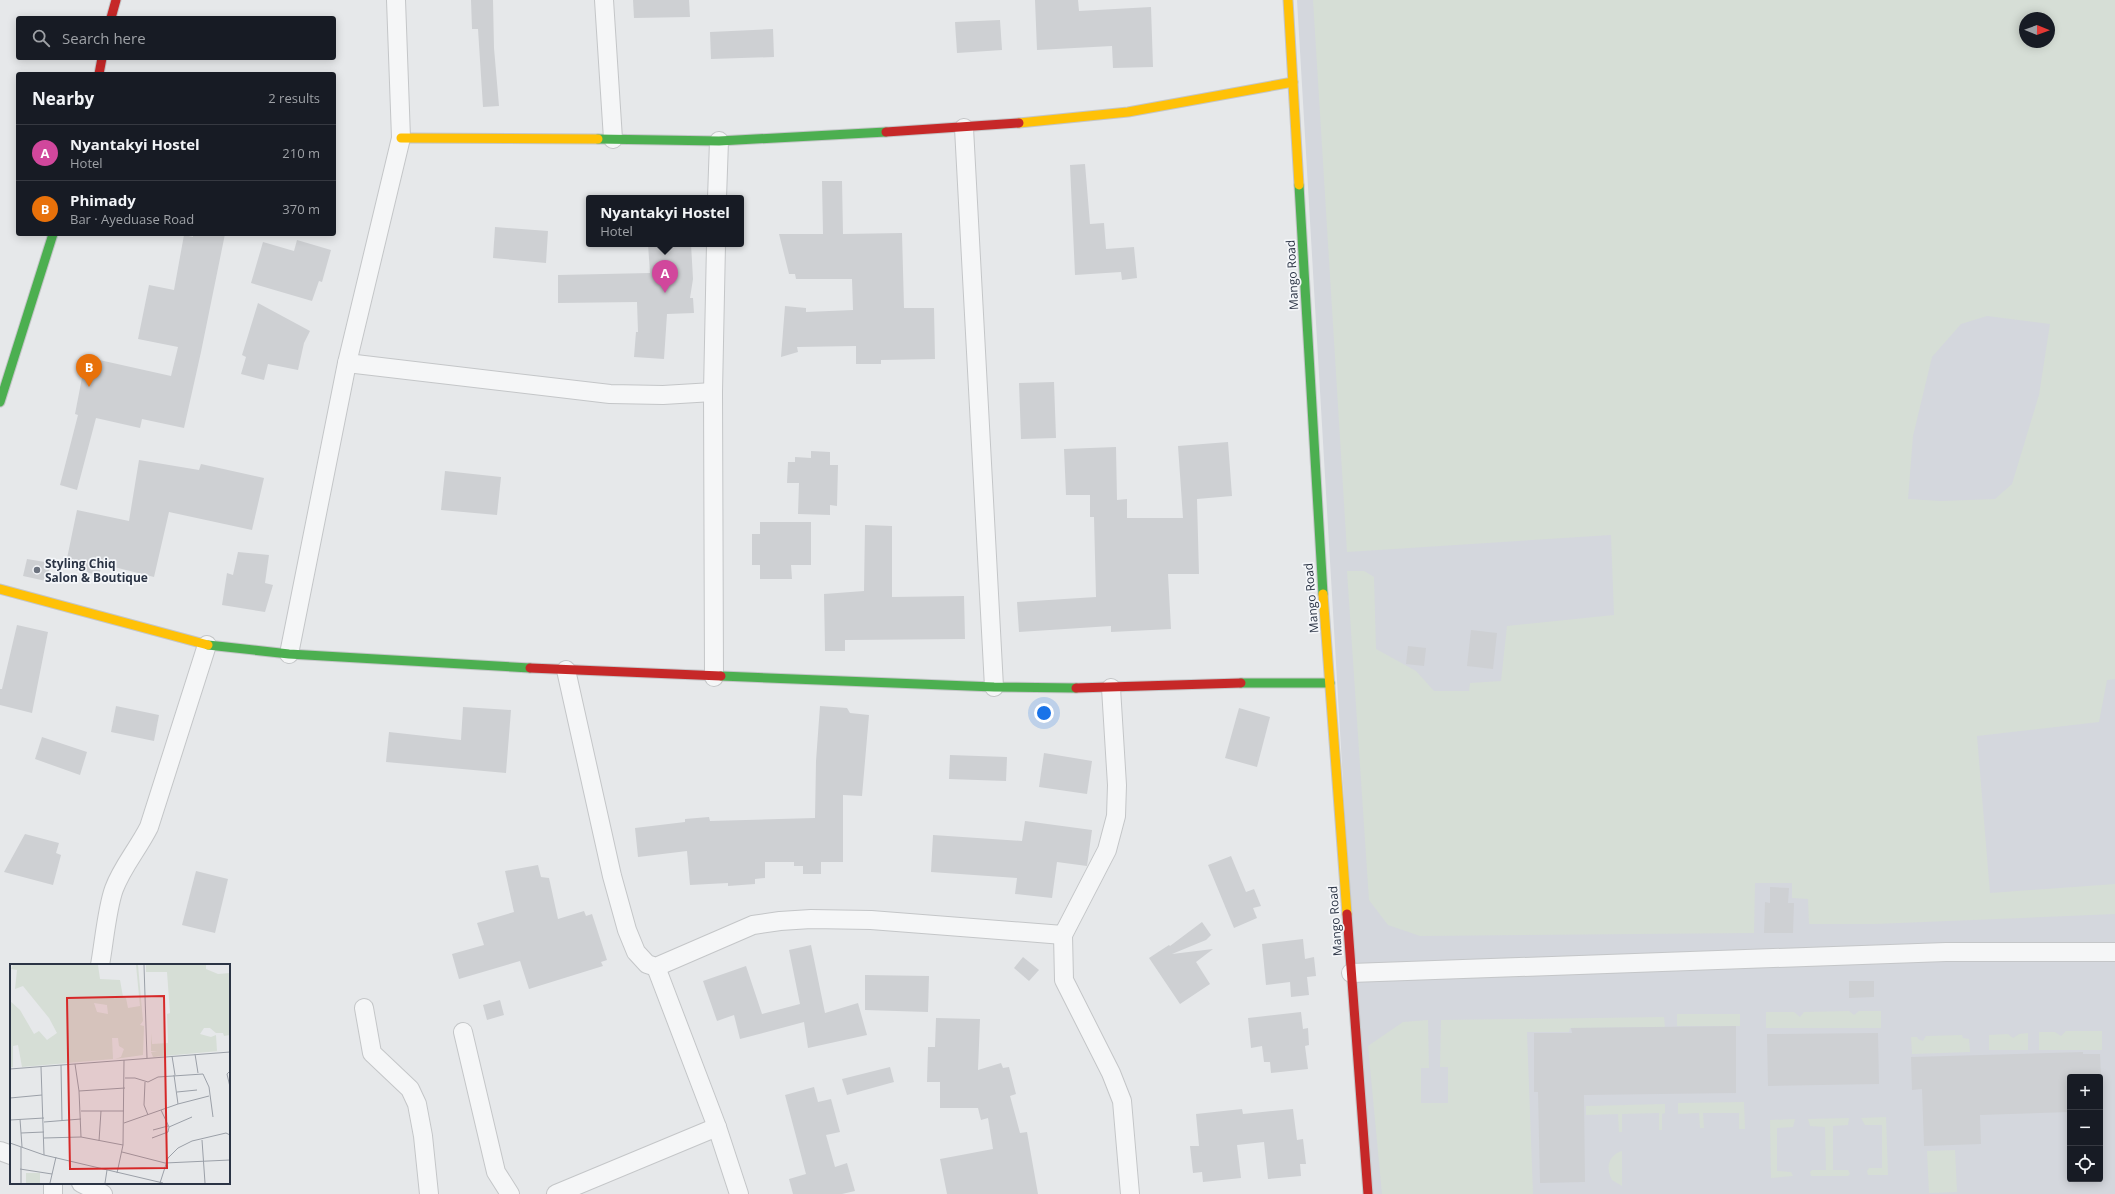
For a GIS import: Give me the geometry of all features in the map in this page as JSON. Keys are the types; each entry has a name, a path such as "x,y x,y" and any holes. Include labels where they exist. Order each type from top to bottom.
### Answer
{"street":[{"path":"112,16 116,0"},
{"path":"289,654 347,363 401,138 396,0"},
{"path":"604,0 613,138"},
{"name":"Mango Road","path":"1288,0 1320,556 1368,1194"},
{"path":"99,72 102,60"},
{"path":"401,138 613,138 719,141 964,128 1128,112 1293,82"},
{"path":"964,128 994,687"},
{"path":"717,195 719,141"},
{"path":"0,402 52,236"},
{"path":"714,677 713,392 716,247"},
{"path":"347,363 610,394 663,395 713,392"},
{"path":"0,589 207,645 289,654 714,677 994,687 1111,688 1244,683 1330,683"},
{"path":"100,964 113,891 122,870 142,842 149,828 207,645"},
{"path":"566,670 612,876 627,930 636,952 647,964 656,967 752,925 811,919 871,920 1063,935"},
{"path":"1111,688 1117,785 1116,816 1107,850 1063,935 1064,980 1111,1072 1122,1101 1130,1194"},
{"path":"1351,973 1946,952 2115,952"},
{"path":"656,967 717,1127 739,1194"},
{"path":"364,1008 372,1053 410,1089 416,1104 423,1136 429,1194"},
{"path":"463,1032 496,1172 510,1194"},
{"path":"556,1194 717,1127"},
{"path":"0,1151 10,1155"},
{"path":"52,1194 53,1184"},
{"path":"83,1184 103,1194"}],"shaded area":[{"path":"1297,0 2115,0 2115,1194 1372,1194 1345,816"},
{"path":"1313,0 2115,0 2115,679 2107,680 2099,722 1977,736 1990,893 2115,884 2115,914 1875,924 1809,924 1808,899 1792,898 1792,883 1755,883 1754,933 1420,936 1388,925 1369,900 1347,571 1364,571 1374,577 1376,649 1416,671 1434,691 1469,691 1470,683 1501,681 1507,626 1614,615 1611,535 1347,552","holes":["1987,316 2050,324 2039,395 2012,484 1995,499 1941,501 1908,499 1913,436 1932,357 1961,324"]},
{"path":"1849,1011 1854,1015 1859,1011 1881,1011 1881,1028 1766,1028 1766,1012 1794,1012 1800,1017 1804,1012"},
{"path":"1677,1014 1740,1014 1740,1026 1677,1026"},
{"path":"1664,1017 1665,1027 1570,1028 1569,1032 1527,1032 1533,1194 1382,1194 1368,1046 1403,1022 1428,1020 1429,1068 1421,1068 1421,1103 1448,1103 1448,1067 1440,1067 1441,1020"},
{"path":"2066,1031 2102,1031 2102,1050 2039,1050 2039,1032 2055,1032 2061,1036"},
{"path":"2028,1033 2028,1050 1989,1050 1989,1035 2008,1034 2013,1038 2019,1034"},
{"path":"1962,1035 1963,1038 1969,1039 1970,1052 1912,1054 1911,1037 1917,1037 1923,1041 1926,1036"},
{"path":"1744,1102 1745,1129 1739,1129 1739,1113 1703,1113 1704,1128 1700,1128 1699,1113 1678,1114 1678,1103"},
{"path":"1665,1104 1665,1113 1662,1114 1662,1130 1659,1130 1659,1113 1622,1114 1622,1132 1619,1132 1618,1114 1586,1115 1586,1106"},
{"path":"1886,1117 1888,1175 1868,1175 1867,1171 1869,1168 1882,1168 1882,1125 1865,1125 1861,1118"},
{"path":"1849,1118 1848,1125 1833,1126 1833,1170 1848,1170 1850,1174 1848,1176 1811,1176 1810,1172 1812,1170 1826,1170 1825,1127 1810,1126 1808,1119"},
{"path":"1795,1119 1793,1127 1777,1128 1777,1171 1791,1172 1793,1176 1771,1178 1770,1120"},
{"path":"1955,1150 1957,1192 1929,1193 1927,1151"},
{"path":"1622,1151 1622,1186 1612,1180 1609,1166 1614,1155"}],"building":[{"path":"471,0 493,0 494,48 499,106 483,107 478,29 472,29"},
{"path":"633,0 689,0 690,17 634,18"},
{"path":"1035,0 1078,0 1079,11 1151,7 1153,67 1113,68 1112,46 1037,50"},
{"path":"1000,20 1002,50 957,53 955,22"},
{"path":"773,29 774,57 711,59 710,32"},
{"path":"1085,164 1090,224 1104,223 1106,249 1134,247 1137,278 1122,280 1121,272 1075,275 1070,165"},
{"path":"822,181 842,181 843,234 902,233 904,308 934,308 935,359 881,360 881,364 856,364 856,346 797,347 798,352 781,357 785,306 806,308 806,312 853,310 852,279 796,279 795,274 789,274 779,234 823,234"},
{"path":"495,227 548,231 546,263 493,258"},
{"path":"184,236 225,236 184,428 142,419 140,428 96,418 77,490 60,485 78,415 75,414 86,357 171,376 178,347 138,339 149,285 174,290"},
{"path":"297,240 331,250 322,282 319,281 312,301 251,283 263,242 294,251"},
{"path":"648,247 691,247 693,279 690,298 693,298 694,313 667,314 664,359 634,357 636,332 638,332 637,302 558,303 558,275 650,273"},
{"path":"258,303 310,331 304,343 298,370 268,364 264,380 241,374 246,357 242,355"},
{"path":"1054,382 1056,438 1021,439 1019,383"},
{"path":"1228,442 1232,496 1197,499 1199,574 1168,574 1171,629 1111,632 1111,626 1019,632 1017,602 1096,597 1094,517 1090,517 1090,495 1066,495 1064,449 1116,447 1117,500 1127,499 1127,518 1183,518 1178,446"},
{"path":"811,451 830,452 830,465 838,465 837,506 830,505 830,515 798,514 799,483 787,483 788,462 795,462 795,457 811,458"},
{"path":"139,460 199,470 201,464 264,478 252,530 169,512 154,577 102,564 99,575 65,568 77,510 129,521"},
{"path":"445,471 501,477 497,515 441,510"},
{"path":"760,522 811,522 811,565 791,565 792,579 760,579 760,565 752,565 752,534 760,534"},
{"path":"865,525 892,526 892,597 964,596 965,639 845,640 845,651 825,651 824,594 864,591"},
{"path":"238,552 269,555 265,583 273,585 265,612 222,605 227,573 233,575"},
{"name":"Styling Chiq Salon & Boutique","path":"27,559 51,563 46,581 23,576"},
{"path":"17,625 48,632 32,713 0,705 0,689 2,689"},
{"path":"1471,630 1497,633 1493,669 1467,666"},
{"path":"1408,646 1426,648 1424,666 1406,664"},
{"path":"116,706 159,715 154,741 111,732"},
{"path":"820,706 847,708 850,713 869,715 862,796 843,795 843,862 821,862 821,874 803,874 803,866 794,866 794,862 765,862 765,878 755,879 755,884 728,886 728,883 690,885 687,851 638,857 635,828 685,822 685,819 709,817 710,821 815,818 816,761"},
{"path":"463,707 511,710 506,773 386,762 389,732 461,740"},
{"path":"1239,708 1270,717 1257,767 1225,758"},
{"path":"42,737 87,752 80,775 35,759"},
{"path":"1044,753 1092,761 1087,794 1039,787"},
{"path":"950,755 1007,757 1006,781 949,779"},
{"path":"1025,821 1092,830 1087,866 1057,862 1052,898 1015,894 1017,878 931,872 933,835 1022,841"},
{"path":"25,834 59,843 56,853 61,855 53,885 4,872"},
{"path":"1231,856 1246,892 1254,889 1261,906 1253,908 1257,918 1234,928 1208,865"},
{"path":"538,865 541,877 549,878 558,919 584,911 586,916 592,914 607,960 601,962 603,966 529,989 520,961 459,979 452,954 484,945 477,923 514,912 505,871"},
{"path":"196,871 228,879 215,933 182,925"},
{"path":"1770,887 1789,888 1788,903 1794,903 1793,933 1764,933 1765,902 1770,903"},
{"path":"1202,922 1211,935 1206,940 1172,954 1213,949 1196,962 1210,984 1180,1004 1149,958 1169,945 1170,946"},
{"path":"1303,939 1305,959 1314,957 1316,976 1307,977 1309,995 1291,997 1290,982 1266,985 1262,944"},
{"path":"811,945 825,1013 858,1003 867,1035 808,1048 804,1022 740,1039 734,1015 717,1021 703,981 746,966 762,1014 800,1004 789,950"},
{"path":"1023,957 1039,970 1029,981 1014,968"},
{"path":"865,975 929,976 928,1012 865,1010"},
{"path":"1849,981 1874,981 1874,997 1849,998"},
{"path":"500,1000 504,1015 487,1020 483,1005"},
{"path":"1301,1012 1303,1029 1308,1028 1309,1045 1305,1046 1308,1069 1271,1073 1270,1062 1264,1062 1262,1046 1251,1048 1248,1018"},
{"path":"936,1018 980,1019 978,1070 1001,1063 1003,1068 1009,1067 1016,1094 1010,1096 1020,1133 1027,1132 1038,1194 947,1194 940,1159 993,1149 988,1118 981,1120 978,1108 940,1108 940,1082 927,1082 928,1047 935,1047"},
{"path":"1736,1026 1736,1093 1584,1095 1585,1182 1540,1183 1538,1092 1534,1092 1534,1033 1572,1033 1571,1028"},
{"path":"1878,1033 1879,1084 1768,1086 1767,1034"},
{"path":"2083,1052 2083,1054 2100,1054 2101,1074 2067,1074 2067,1112 1980,1115 1981,1144 1924,1146 1922,1089 1912,1090 1911,1057"},
{"path":"890,1067 894,1082 847,1095 842,1079"},
{"path":"814,1087 818,1102 831,1099 840,1132 826,1135 835,1167 847,1163 855,1191 842,1194 793,1194 789,1179 806,1174 785,1095"},
{"path":"1242,1109 1243,1114 1293,1109 1297,1140 1303,1139 1306,1164 1300,1164 1301,1176 1268,1179 1264,1142 1237,1145 1241,1178 1203,1182 1202,1172 1193,1173 1190,1146 1199,1146 1196,1114"}],"traffic: fast":[{"path":"598,139 719,141 886,132"},
{"path":"1299,185 1323,594"},
{"path":"0,402 52,236"},
{"path":"208,645 289,654 530,668"},
{"path":"721,676 994,687 1076,688"},
{"path":"1241,683 1330,683"}],"traffic: slow":[{"path":"1288,0 1299,185"},
{"path":"1019,123 1128,112 1293,82"},
{"path":"401,138 598,139"},
{"path":"0,589 208,645"},
{"path":"1323,594 1347,914"}],"traffic: jam":[{"path":"112,16 116,0"},
{"path":"99,72 102,60"},
{"path":"886,132 1019,123"},
{"path":"530,668 721,676"},
{"path":"1076,688 1241,683"},
{"path":"1347,914 1368,1194"}],"place":[{"name":"Nyantakyi Hostel","path":"665,293"},
{"name":"Phimady","path":"89,387"},
{"name":"Styling Chiq Salon & Boutique","path":"37,570"}]}
